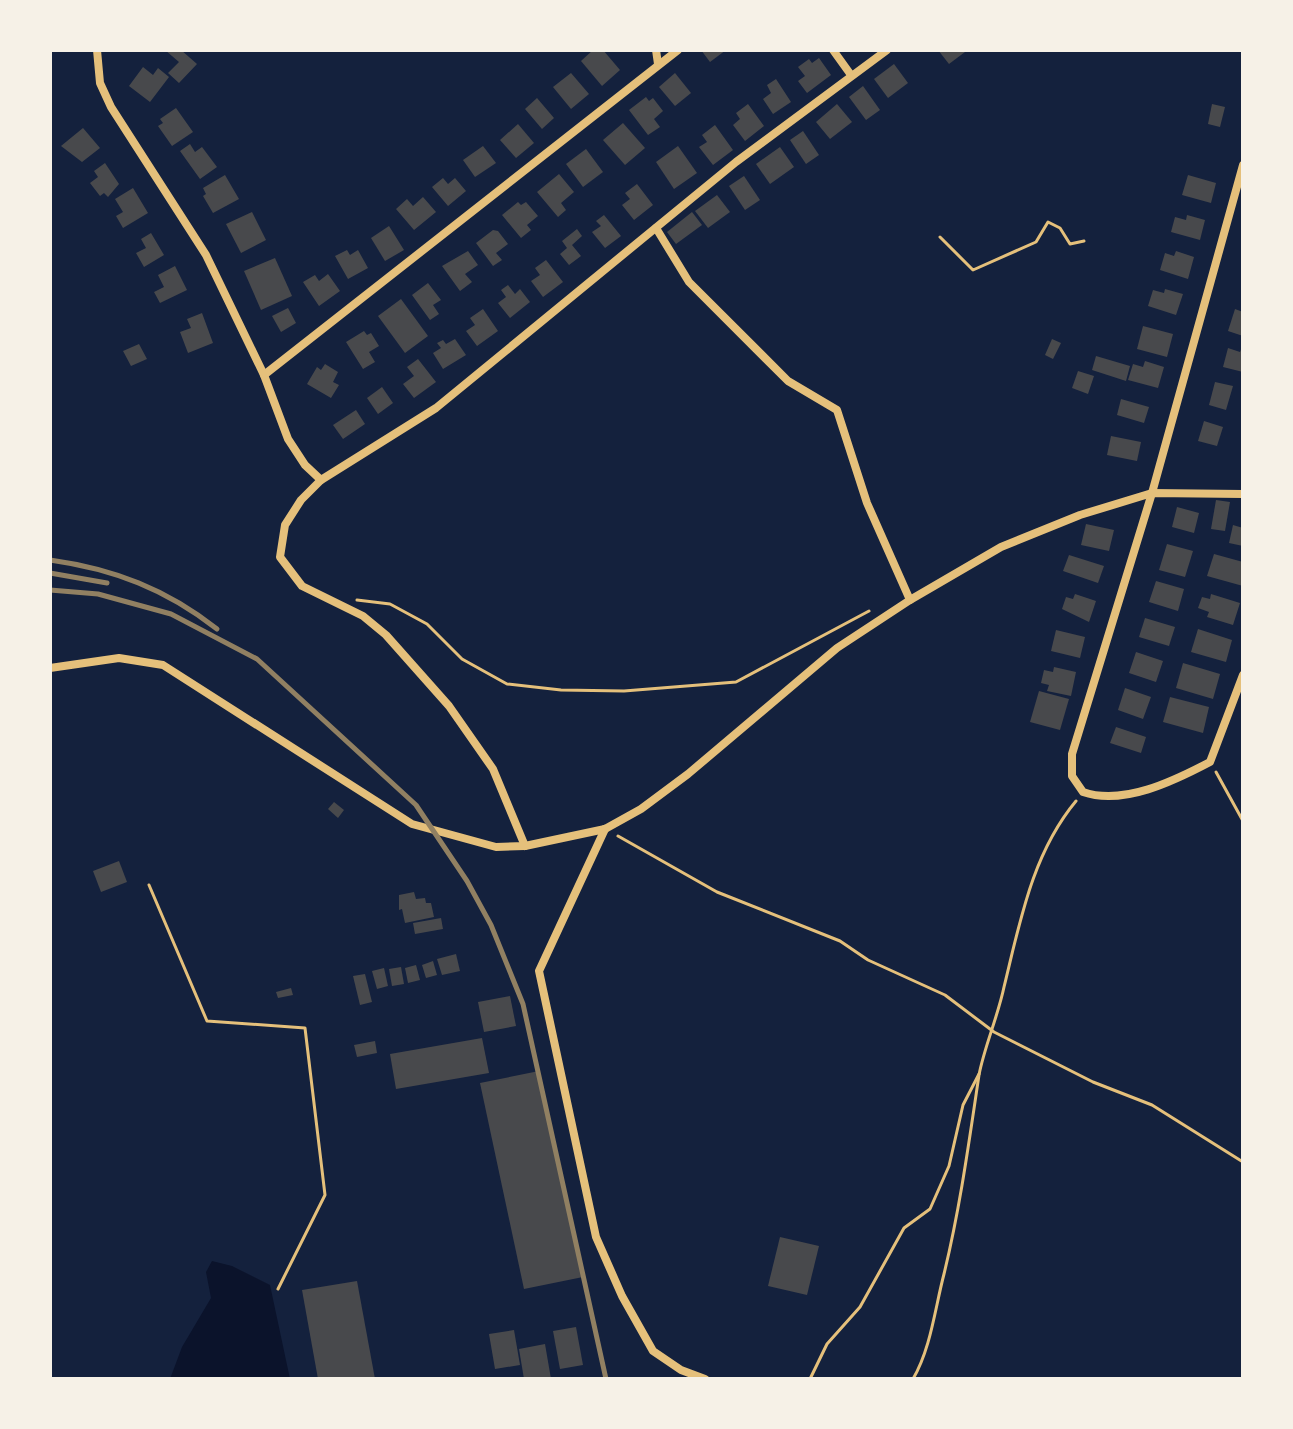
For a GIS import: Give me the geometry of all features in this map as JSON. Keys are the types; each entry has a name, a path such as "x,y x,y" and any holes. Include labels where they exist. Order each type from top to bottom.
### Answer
{"street":[{"path":"97,50 100,83 111,107 206,255 264,375 288,439 305,465 321,480"},
{"path":"656,50 658,64"},
{"path":"264,375 678,50"},
{"path":"833,50 851,75"},
{"path":"525,846 493,769 449,706 386,635 363,616 302,586 280,557 285,525 301,500 321,480 436,408 736,162 887,50"},
{"path":"1243,165 1152,493 1072,754 1072,776 1083,792 1115,798 1189,773 1210,762 1238,704 1243,675"},
{"path":"656,228 689,282 788,381 837,410 867,503 910,600"},
{"path":"50,668 119,658 163,665 412,824 496,847 525,846 605,829 641,809 688,774 837,648 910,600 1001,547 1080,515 1152,493 1243,494"},
{"path":"605,829 539,971 596,1237 622,1296 653,1351 681,1370 705,1379"}],"path":[{"path":"940,237 973,270 1036,242 1048,222 1060,228 1070,244 1084,241"},
{"path":"349,599 390,604 427,624 462,659 507,684 593,690 736,682 880,605"},
{"path":"1210,762 1243,821"},
{"path":"810,1379 827,1344 860,1307 904,1228 930,1209 949,1166 963,1105 980,1072 994,1032 1024,902 1042,857 1065,814 1083,792"},
{"path":"605,829 717,892 840,941 868,960 945,995 994,1032 1093,1082 1152,1105 1243,1162"},
{"path":"149,885 207,1021 305,1028 325,1195 278,1289"},
{"path":"913,1379 929,1339 963,1194 980,1072"}],"water":[{"path":"212,1261 232,1266 270,1285 290,1379 170,1379 182,1347 211,1298 206,1272"}],"building":[{"path":"165,50 181,50 197,64 179,83 168,73 179,62"},
{"path":"593,50 603,50 620,70 602,86 581,61"},
{"path":"701,50 726,50 710,62"},
{"path":"938,50 964,50 965,52 949,64"},
{"path":"819,58 831,75 807,93 798,81 805,76 798,67 809,59 812,63"},
{"path":"894,64 908,83 888,98 874,79"},
{"path":"143,67 153,75 158,68 169,77 150,102 129,86"},
{"path":"571,73 589,94 571,109 553,87"},
{"path":"675,73 691,93 675,106 659,87"},
{"path":"776,79 791,102 773,114 763,99 771,93 767,85"},
{"path":"863,86 880,110 866,120 849,97"},
{"path":"646,97 649,101 653,98 663,111 654,119 660,127 648,135 629,110"},
{"path":"537,98 554,118 542,129 525,109"},
{"path":"748,104 764,126 745,141 733,125 740,119 736,113"},
{"path":"837,104 852,122 830,139 816,122"},
{"path":"1212,104 1225,107 1220,127 1208,124"},
{"path":"176,108 193,132 172,146 158,126 163,123 160,119"},
{"path":"623,123 645,148 625,165 603,140"},
{"path":"518,124 534,143 516,158 500,140"},
{"path":"715,125 733,150 713,165 699,147 707,142 702,135"},
{"path":"83,128 100,148 82,162 61,146"},
{"path":"803,131 819,155 806,164 790,140"},
{"path":"190,144 195,152 202,147 217,167 200,179 180,151"},
{"path":"483,146 496,163 475,177 463,160"},
{"path":"678,146 697,173 674,189 656,162"},
{"path":"780,147 794,167 770,184 756,164"},
{"path":"586,149 603,172 583,187 566,164"},
{"path":"105,163 119,184 108,197 104,193 100,196 90,183 98,177 94,171"},
{"path":"559,174 574,192 561,203 566,210 558,217 537,192"},
{"path":"225,175 239,199 213,213 203,196 206,194 203,188"},
{"path":"1188,175 1216,183 1211,203 1182,195"},
{"path":"744,176 760,200 745,210 729,186"},
{"path":"443,178 448,184 455,178 466,191 448,206 432,187"},
{"path":"637,184 653,205 634,220 622,205 630,199 625,193"},
{"path":"133,188 148,213 123,228 116,216 123,212 115,199"},
{"path":"717,195 730,212 708,228 695,211"},
{"path":"423,197 436,212 414,230 396,209 407,199 413,206"},
{"path":"518,202 521,205 526,202 538,216 527,225 531,230 521,238 502,215"},
{"path":"252,212 266,240 241,253 226,224"},
{"path":"692,212 702,225 676,244 667,232"},
{"path":"604,215 621,236 605,248 592,232 601,226 596,221"},
{"path":"1187,215 1205,220 1200,240 1171,232 1175,217 1186,220"},
{"path":"389,226 404,250 385,261 371,238"},
{"path":"577,229 582,236 572,245 581,256 569,265 560,254 567,248 562,241"},
{"path":"493,230 498,231 508,244 496,253 502,260 493,266 476,243"},
{"path":"151,233 164,255 144,267 136,253 146,248 141,239"},
{"path":"347,250 350,255 358,250 368,268 348,279 335,256"},
{"path":"468,251 478,265 465,274 472,282 460,291 442,266"},
{"path":"1176,251 1194,257 1188,279 1160,270 1165,253 1174,256"},
{"path":"275,258 292,296 261,310 244,271"},
{"path":"546,260 563,282 543,297 531,281 540,275 535,268"},
{"path":"175,266 187,290 160,303 154,292 164,287 158,275"},
{"path":"328,274 340,291 319,306 303,282 315,275 319,281"},
{"path":"428,283 441,300 433,305 439,314 430,320 412,295"},
{"path":"508,285 515,294 520,289 530,302 510,318 498,303 506,297 501,290"},
{"path":"1165,289 1183,294 1176,315 1148,306 1153,290 1164,293"},
{"path":"401,299 428,336 405,353 378,316"},
{"path":"288,308 296,323 281,332 272,316"},
{"path":"483,309 498,331 477,346 466,331 475,325 470,318"},
{"path":"1235,309 1243,312 1243,336 1228,331"},
{"path":"202,313 213,343 188,353 180,332 191,328 187,319"},
{"path":"1143,326 1173,334 1167,357 1137,349"},
{"path":"364,331 367,335 371,333 379,346 369,352 375,362 363,369 346,342"},
{"path":"455,339 466,355 443,369 433,353 441,348 437,343 443,340 446,344"},
{"path":"1052,339 1061,343 1053,359 1045,355"},
{"path":"139,344 147,359 131,366 123,351"},
{"path":"1243,344 1243,372 1223,367 1228,348 1240,352"},
{"path":"1096,356 1130,366 1126,381 1092,370"},
{"path":"418,359 436,382 414,398 403,384 414,376 407,367"},
{"path":"1145,361 1164,367 1158,388 1128,380 1133,364 1143,367"},
{"path":"325,364 338,372 333,382 339,385 331,398 307,384 317,367 321,370"},
{"path":"1078,371 1094,376 1088,394 1072,388"},
{"path":"1215,382 1233,386 1226,410 1209,405"},
{"path":"382,387 393,403 378,414 367,398"},
{"path":"1121,399 1149,407 1144,423 1117,415"},
{"path":"356,410 365,424 343,439 333,425"},
{"path":"1204,421 1223,427 1217,446 1198,441"},
{"path":"1111,436 1141,442 1137,461 1107,455"},
{"path":"1216,500 1230,502 1225,531 1211,529"},
{"path":"1177,507 1199,513 1194,533 1172,527"},
{"path":"1086,524 1114,530 1109,551 1081,545"},
{"path":"1233,525 1243,528 1243,546 1229,543"},
{"path":"1167,544 1193,551 1185,577 1159,570"},
{"path":"1214,554 1243,562 1243,586 1207,576"},
{"path":"1069,555 1104,566 1098,583 1063,571"},
{"path":"1156,581 1184,589 1178,611 1149,602"},
{"path":"1075,594 1096,601 1089,622 1062,609 1066,597 1073,599"},
{"path":"1211,594 1240,603 1233,625 1207,617 1209,612 1198,608 1202,597 1210,599"},
{"path":"1145,618 1175,627 1169,646 1139,637"},
{"path":"1198,629 1232,640 1226,662 1191,652"},
{"path":"1056,630 1085,637 1080,658 1051,651"},
{"path":"1136,652 1163,661 1156,682 1129,673"},
{"path":"1183,663 1220,674 1213,699 1176,688"},
{"path":"1054,667 1076,672 1071,696 1047,691 1049,685 1041,683 1044,670 1053,672"},
{"path":"1125,688 1151,697 1143,719 1118,710"},
{"path":"1039,691 1069,699 1060,730 1030,722"},
{"path":"1170,697 1209,707 1203,733 1163,722"},
{"path":"1116,727 1146,737 1141,753 1110,743"},
{"path":"334,802 344,810 338,818 328,809"},
{"path":"119,861 127,882 101,892 93,871"},
{"path":"414,892 416,899 425,898 426,903 431,903 434,917 405,923 402,909 399,910 399,895"},
{"path":"441,918 443,929 415,934 413,923"},
{"path":"456,954 460,971 442,975 437,959"},
{"path":"433,961 437,975 426,978 422,965"},
{"path":"416,965 420,980 408,983 405,968"},
{"path":"401,967 404,984 392,986 389,969"},
{"path":"384,968 388,986 377,989 372,971"},
{"path":"365,974 372,1002 360,1005 353,976"},
{"path":"291,988 293,995 278,998 276,992"},
{"path":"510,996 516,1026 484,1032 478,1002"},
{"path":"482,1038 489,1073 396,1089 390,1054"},
{"path":"375,1041 377,1053 357,1057 354,1045"},
{"path":"539,1071 583,1277 524,1289 480,1083"},
{"path":"780,1237 819,1246 807,1295 768,1286"},
{"path":"357,1281 375,1379 318,1379 302,1290"},
{"path":"576,1327 583,1365 560,1369 553,1331"},
{"path":"514,1330 520,1365 495,1369 489,1334"},
{"path":"545,1344 551,1379 524,1379 519,1349"}],"railway":[{"path":"50,560 96,569 138,583 178,603 217,629"},
{"path":"50,573 107,583"},
{"path":"50,590 98,594 171,614 257,659 416,805 467,881 491,925 523,1004 606,1379"}]}
